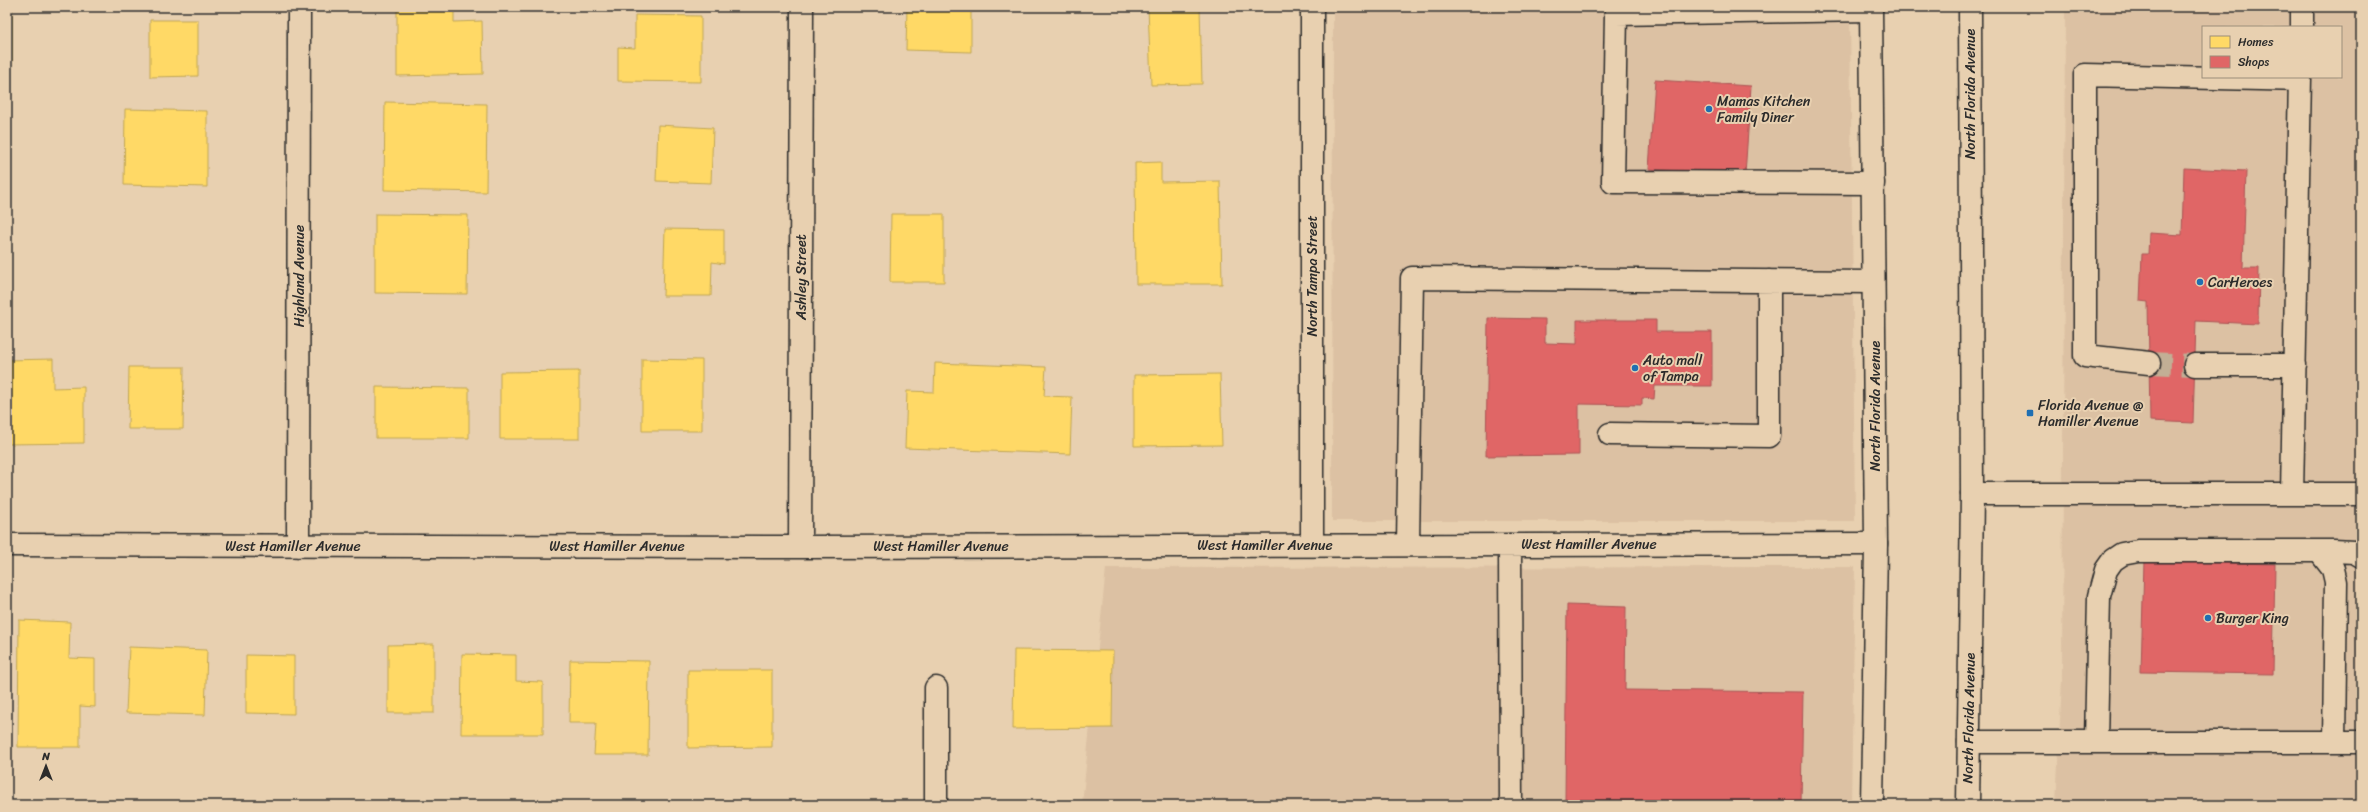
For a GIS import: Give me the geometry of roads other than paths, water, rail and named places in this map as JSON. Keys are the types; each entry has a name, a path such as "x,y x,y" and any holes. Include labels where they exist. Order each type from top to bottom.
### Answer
{"street":[{"name":"Highland Avenue","path":"298,546 299,7"},
{"name":"Ashley Street","path":"800,547 802,7"},
{"name":"North Tampa Street","path":"1312,7 1312,545"},
{"name":"North Florida Avenue","path":"1968,805 1972,494 1970,7"},
{"path":"2302,7 2302,26"},
{"name":"North Florida Avenue","path":"1871,8 1876,544 1872,805"},
{"path":"1871,8 1616,14 1613,182 1873,183"},
{"path":"2149,363 2085,356 2085,75 2202,77"},
{"path":"2292,494 2300,78"},
{"path":"1408,544 1412,278 1873,282"},
{"path":"1610,434 1769,436 1769,281"},
{"path":"2195,365 2295,365"},
{"path":"1972,494 2361,494"},
{"name":"West Hamiller Avenue","path":"7,545 800,547 1408,544 1876,544"},
{"path":"1510,545 1511,805"},
{"path":"2096,742 2099,596 2106,570 2113,560 2122,554 2145,550 2319,551 2354,552 2361,556"},
{"path":"2319,551 2333,569 2336,582 2334,742"},
{"path":"936,688 936,805"},
{"path":"1969,742 2361,742"}],"tunnel":[{"path":"2149,363 2195,365"}],"place":[{"name":"Mamas Kitchen Family Diner","path":"1709,109"},
{"name":"CarHeroes","path":"2200,282"},
{"name":"Auto mall of Tampa","path":"1635,368"},
{"name":"Florida Avenue @ Hamiller Avenue","path":"2030,413"},
{"name":"Burger King","path":"2208,618"}]}
